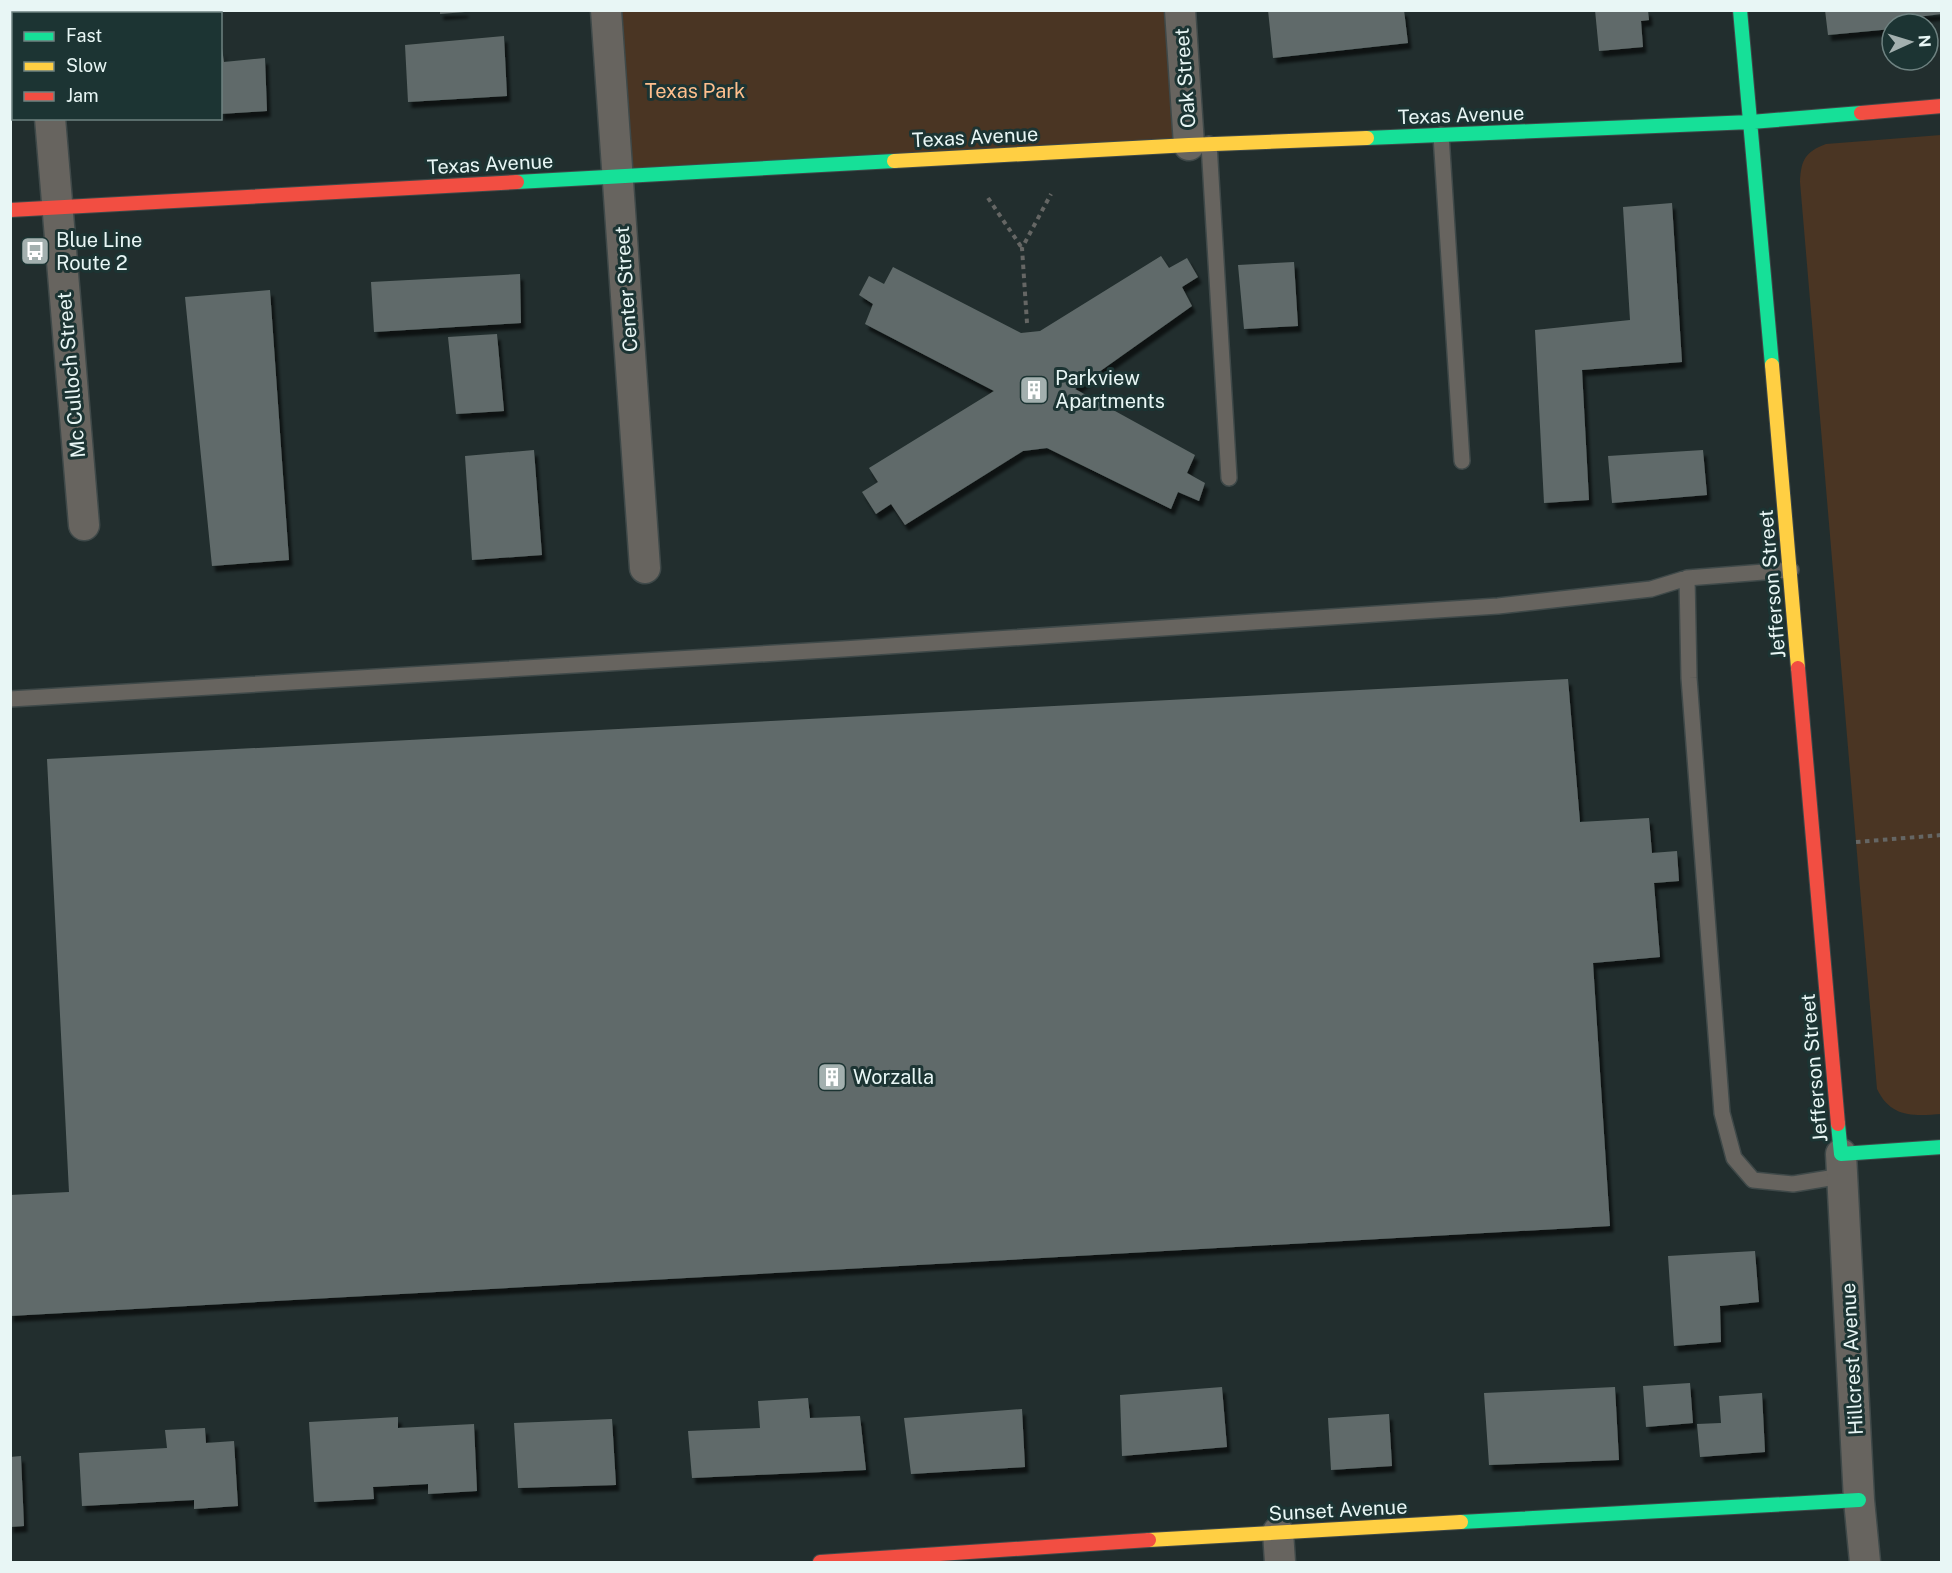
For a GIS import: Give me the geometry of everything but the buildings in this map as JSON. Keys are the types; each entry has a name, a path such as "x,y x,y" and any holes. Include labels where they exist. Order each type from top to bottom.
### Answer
{"street":[{"name":"Center Street","path":"606,10 645,568"},
{"name":"Oak Street","path":"1180,10 1199,145"},
{"name":"Jefferson Street","path":"1740,10 1791,570 1812,846 1842,1165"},
{"name":"Texas Avenue","path":"10,210 1199,145 1751,122 1941,106"},
{"name":"Mc Culloch Street","path":"50,120 84,525"},
{"path":"1842,1165 1941,1147"},
{"name":"Hillcrest Avenue","path":"1842,1165 1859,1500 1865,1563"},
{"name":"Sunset Avenue","path":"820,1563 1278,1533 1859,1500"},
{"path":"1278,1533 1280,1563"}],"lane":[{"path":"1441,135 1462,461"},
{"path":"1199,145 1229,478"},
{"path":"10,699 1498,606 1651,589 1687,578 1791,570"},
{"path":"1687,578 1689,678 1722,1113 1734,1158 1753,1180 1793,1184 1842,1165"}],"path":[{"path":"1022,248 1051,194"},
{"path":"988,198 1022,248 1027,322"},
{"path":"1856,842 1941,835"}],"green space":[{"name":"Texas Park","path":"606,11 1180,11 1189,145 618,176"},
{"path":"1941,135 1942,1114 1912,1115 1889,1105 1877,1089 1800,182 1803,162 1813,150 1826,144"}],"traffic: fast":[{"path":"1740,10 1772,365"},
{"path":"1367,138 1751,122 1861,113"},
{"path":"517,182 894,161"},
{"path":"1838,1124 1841,1154 1942,1147"},
{"path":"1461,1522 1859,1500"}],"traffic: slow":[{"path":"894,161 1367,138"},
{"path":"1772,365 1798,668"},
{"path":"1149,1540 1461,1522"}],"traffic: jam":[{"path":"1861,113 1942,106"},
{"path":"10,210 517,182"},
{"path":"1798,668 1838,1124"},
{"path":"820,1562 1149,1540"}],"place":[{"name":"Blue Line Route 2","path":"35,251"},
{"name":"Parkview Apartments","path":"1034,390"},
{"name":"Worzalla","path":"832,1077"}]}
